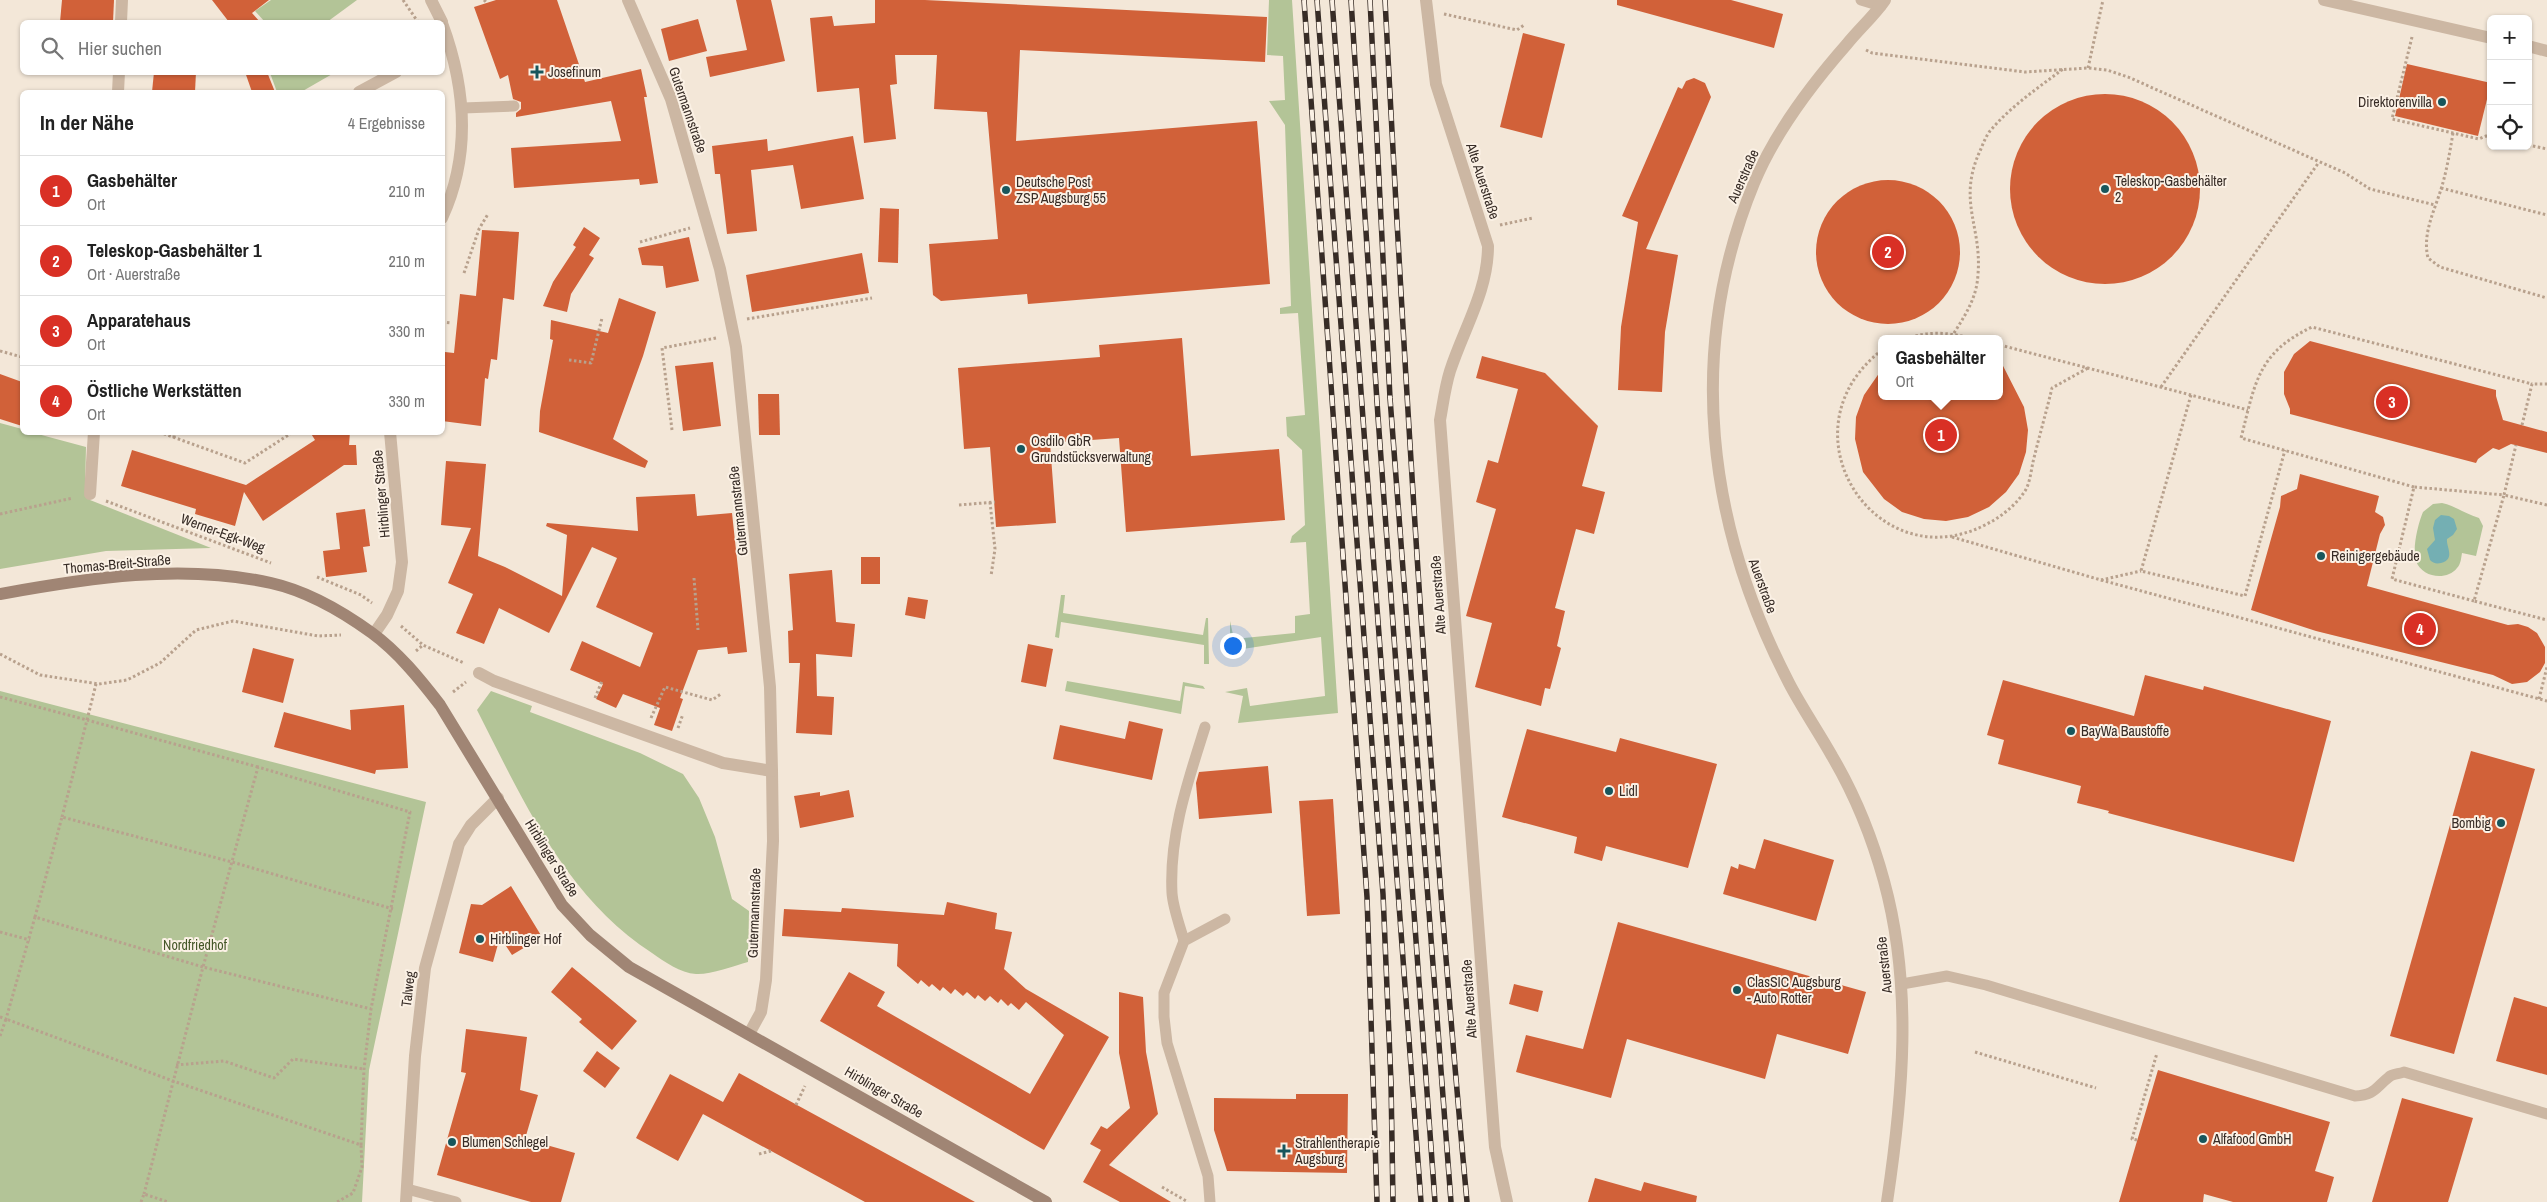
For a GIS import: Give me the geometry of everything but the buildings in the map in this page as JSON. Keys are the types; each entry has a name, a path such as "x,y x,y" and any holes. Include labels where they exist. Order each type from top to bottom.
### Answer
{"main road":[{"name":"Thomas-Breit-Straße","path":"0,594 104,578 162,573 218,575 272,583 303,594 335,609 374,634"},
{"name":"Hirblinger Straße","path":"374,634 404,662 440,705 562,905 590,935 629,967 1046,1202"}],"street":[{"path":"121,20 122,0"},
{"path":"431,0 441,20"},
{"name":"Gutermannstraße","path":"628,0 672,100 707,223 734,335 756,530 770,687 772,771 772,841 766,980 761,1012 749,1034"},
{"path":"2324,0 2487,37"},
{"name":"Auerstraße","path":"1883,3 1814,83 1782,130 1754,182 1730,256 1720,299 1712,375 1712,422 1720,482 1736,557 1760,624 1790,685 1834,759 1866,826 1884,882 1896,932 1902,984 1904,1035 1902,1082 1887,1202"},
{"name":"Alte Auerstraße","path":"1426,5 1436,84 1488,246 1488,265 1484,283 1450,372 1440,420 1495,1147 1507,1202"},
{"path":"445,211 452,196 464,131 463,108 446,46"},
{"path":"2532,47 2547,51"},
{"path":"118,90 119,75"},
{"path":"363,90 390,75"},
{"path":"90,494 94,435"},
{"name":"Hirblinger Straße","path":"374,634 387,615 398,591 402,562 390,435"},
{"path":"479,673 494,681 723,763 772,771"},
{"name":"Talweg","path":"407,1196 416,1056 425,968 459,844 471,825 498,798"}],"lane":[{"path":"1861,0 1883,3"},
{"path":"463,108 514,106"},
{"path":"1205,727 1181,804 1174,845 1172,894 1184,941 1164,992 1164,1017 1168,1043 1208,1176 1210,1202"},
{"path":"1184,941 1225,919"},
{"path":"1902,984 1948,976 1986,985 2355,1096 2366,1096 2378,1089 2389,1076 2404,1072 2547,1114"},
{"path":"407,1196 456,1202"}],"path":[{"path":"403,0 417,20"},
{"path":"2088,68 2103,0"},
{"path":"1426,5 1517,30 1524,25"},
{"path":"1848,42 1872,53 2025,72 2088,68 2107,70 2128,77 2345,173 2370,189 2435,205"},
{"path":"2410,45 2392,119 2479,139 2487,136"},
{"path":"1954,333 1971,306 1978,274 1975,226 1970,212 1969,192 1975,163 1989,132 2019,102 2063,70"},
{"path":"2453,133 2442,188 2435,205 2425,246 2428,258 2440,267 2547,298"},
{"path":"2532,146 2547,149"},
{"path":"2161,387 2319,162"},
{"path":"2442,188 2547,215"},
{"path":"464,273 479,229 488,214"},
{"path":"1483,229 1533,218"},
{"path":"640,242 707,223"},
{"path":"731,322 872,298"},
{"path":"569,360 591,363 602,318"},
{"path":"445,322 451,323"},
{"path":"2547,384 2532,384 2312,327 2290,338 2270,355 2259,375 2241,438 2414,487 2504,495 2547,505"},
{"path":"1918,335 1954,333 1961,335"},
{"path":"672,430 662,348 734,335"},
{"path":"2003,346 2248,410"},
{"path":"0,351 20,356"},
{"path":"1878,353 1866,363 1852,382 1839,411 1837,436 1842,466 1850,486 1863,503 1877,516 1893,526 1921,535 1950,536 1974,531 1997,519 2013,506 2026,490 2052,388 2088,368"},
{"path":"2522,426 2532,384"},
{"path":"2141,571 2192,395"},
{"path":"166,435 245,463 288,435"},
{"path":"2474,601 2516,445"},
{"path":"2102,580 2141,571 2245,596 2285,450"},
{"path":"2414,487 2392,579 2547,620"},
{"path":"0,514 90,494"},
{"name":"Werner-Egk-Weg","path":"90,494 240,553 278,565"},
{"path":"990,502 995,549 991,576"},
{"path":"959,505 995,502"},
{"path":"1950,536 2102,580 2547,701"},
{"path":"316,577 361,595 423,645 455,658 479,673 440,705"},
{"path":"694,578 698,630"},
{"path":"0,654 40,675 96,684 127,680 160,663 196,630 233,621 318,636 374,634"},
{"path":"404,662 423,645"},
{"path":"2539,699 2547,667"},
{"path":"0,1036 30,940 96,684"},
{"path":"644,734 665,687 712,700 721,694"},
{"path":"0,697 258,767 410,812 393,909 371,1009 364,1069 362,1167 353,1193 337,1202"},
{"path":"141,1202 176,1065 258,767"},
{"path":"62,817 232,862 393,909"},
{"path":"35,917 203,967 371,1009"},
{"path":"0,932 30,940"},
{"path":"0,1017 173,1081 361,1145"},
{"path":"2137,1140 2132,1139 2161,1038"},
{"path":"1975,1052 2096,1088"},
{"path":"176,1065 224,1061 274,1078 293,1059 364,1069"},
{"path":"2137,1100 2142,1102"},
{"path":"759,1154 771,1151"},
{"path":"1162,1187 1188,1202"},
{"path":"144,1194 168,1202"}],"green space":[{"path":"271,0 357,0 330,20 263,20 255,11"},
{"path":"1269,0 1292,0 1338,713 1238,723 1243,696 1225,692 1247,688 1250,706 1325,696 1321,637 1230,651 1230,621 1234,639 1295,633 1295,616 1310,614 1306,542 1290,543 1292,536 1305,525 1302,450 1287,436 1286,417 1305,415 1298,313 1280,314 1280,308 1291,306 1285,125 1269,101 1285,100 1283,56 1267,55"},
{"path":"271,75 331,75 304,90 276,90"},
{"path":"0,423 20,428 20,435 41,435 86,447 85,488 90,500 211,548 106,551 0,569"},
{"path":"2442,503 2479,518 2483,526 2476,556 2462,553 2461,561 2453,572 2447,575 2435,576 2419,567 2415,556 2415,543 2423,512 2433,504"},
{"path":"1061,595 1065,595 1063,613 1203,635 1206,618 1208,618 1209,664 1204,664 1204,645 1061,622 1059,638 1055,637"},
{"path":"1067,681 1180,701 1183,682 1203,686 1205,689 1185,686 1181,714 1065,691"},
{"name":"Nordfriedhof","path":"0,691 426,802 369,1070 362,1202 0,1202"},
{"path":"491,691 532,706 530,712 640,753 683,774 699,798 715,837 732,899 749,911 748,962 708,973 684,972 662,960 621,930 594,904 549,844 477,710"}],"water":[{"path":"2441,515 2454,519 2457,529 2447,539 2448,559 2441,563 2433,563 2430,560 2427,549 2435,540 2433,528 2435,520"}],"railway":[{"path":"1304,0 1367,897 1377,1202"},
{"path":"1317,0 1383,894 1391,1082 1393,1202"},
{"path":"1332,0 1421,1202"},
{"path":"1351,0 1378,417 1435,1202"},
{"path":"1370,0 1390,398 1451,1202"},
{"path":"1385,0 1401,301 1430,752 1467,1202"}],"place":[{"name":"Josefinum","path":"537,72"},
{"name":"Direktorenvilla","path":"2442,102"},
{"name":"Teleskop-Gasbehälter 2","path":"2105,189"},
{"name":"Deutsche Post ZSP Augsburg 55","path":"1006,190"},
{"name":"Teleskop-Gasbehälter 1","path":"1888,252"},
{"name":"Apparatehaus","path":"2392,402"},
{"name":"Gasbehälter","path":"1941,435"},
{"name":"Osdilo GbR Grundstücksverwaltung","path":"1021,449"},
{"name":"Reinigergebäude","path":"2321,556"},
{"name":"Östliche Werkstätten","path":"2420,629"},
{"name":"BayWa Baustoffe","path":"2071,731"},
{"name":"Lidl","path":"1609,791"},
{"name":"Bombig","path":"2501,823"},
{"name":"Hirblinger Hof","path":"480,939"},
{"name":"ClasSIC Augsburg - Auto Rotter","path":"1737,990"},
{"name":"Alfafood GmbH","path":"2203,1139"},
{"name":"Blumen Schlegel","path":"452,1142"},
{"name":"Strahlentherapie Augsburg","path":"1284,1151"}]}
